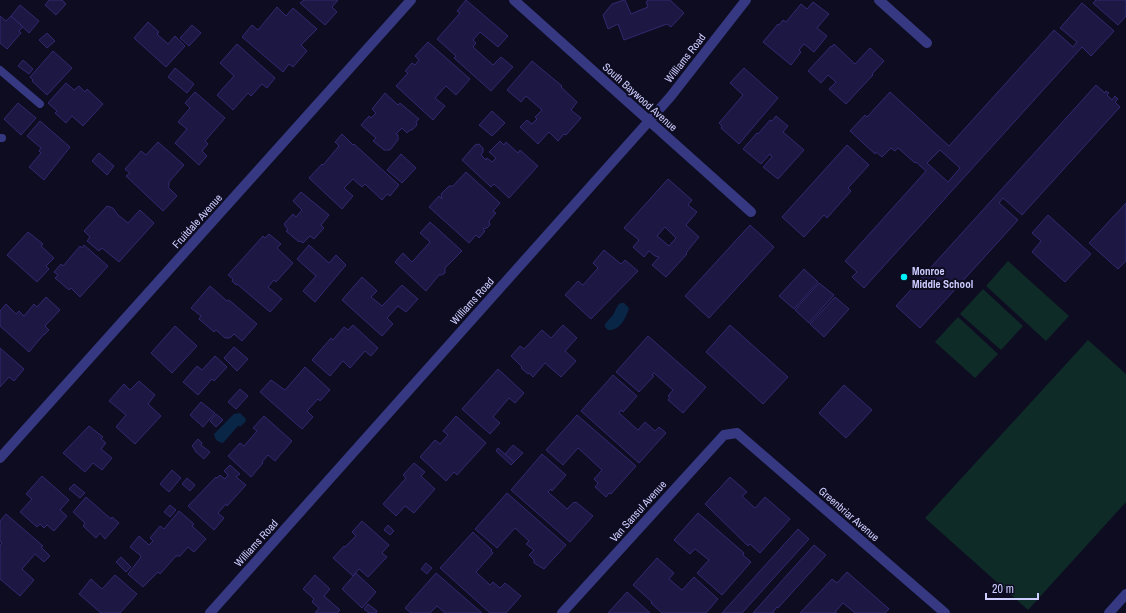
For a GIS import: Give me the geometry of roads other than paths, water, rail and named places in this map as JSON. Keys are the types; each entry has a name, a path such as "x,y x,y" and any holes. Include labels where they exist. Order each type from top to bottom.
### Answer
{"street":[{"name":"Fruitdale Avenue","path":"0,458 411,0"},
{"name":"South Baywood Avenue","path":"514,0 751,212"},
{"name":"Williams Road","path":"210,613 671,96 746,0"},
{"path":"879,0 926,43"},
{"name":"Greenbriar Avenue","path":"736,433 941,612"},
{"name":"Van Sansul Avenue","path":"562,613 724,435 736,433"},
{"path":"1109,613 1126,594"}],"lane":[{"path":"0,70 40,104"}],"water":[{"path":"621,303 624,303 629,308 626,316 619,326 612,330 608,330 605,327 605,324"},
{"path":"240,413 246,421 241,426 238,426 223,443 217,440 214,434 234,414"}],"place":[{"name":"Monroe Middle School","path":"904,277"}]}
